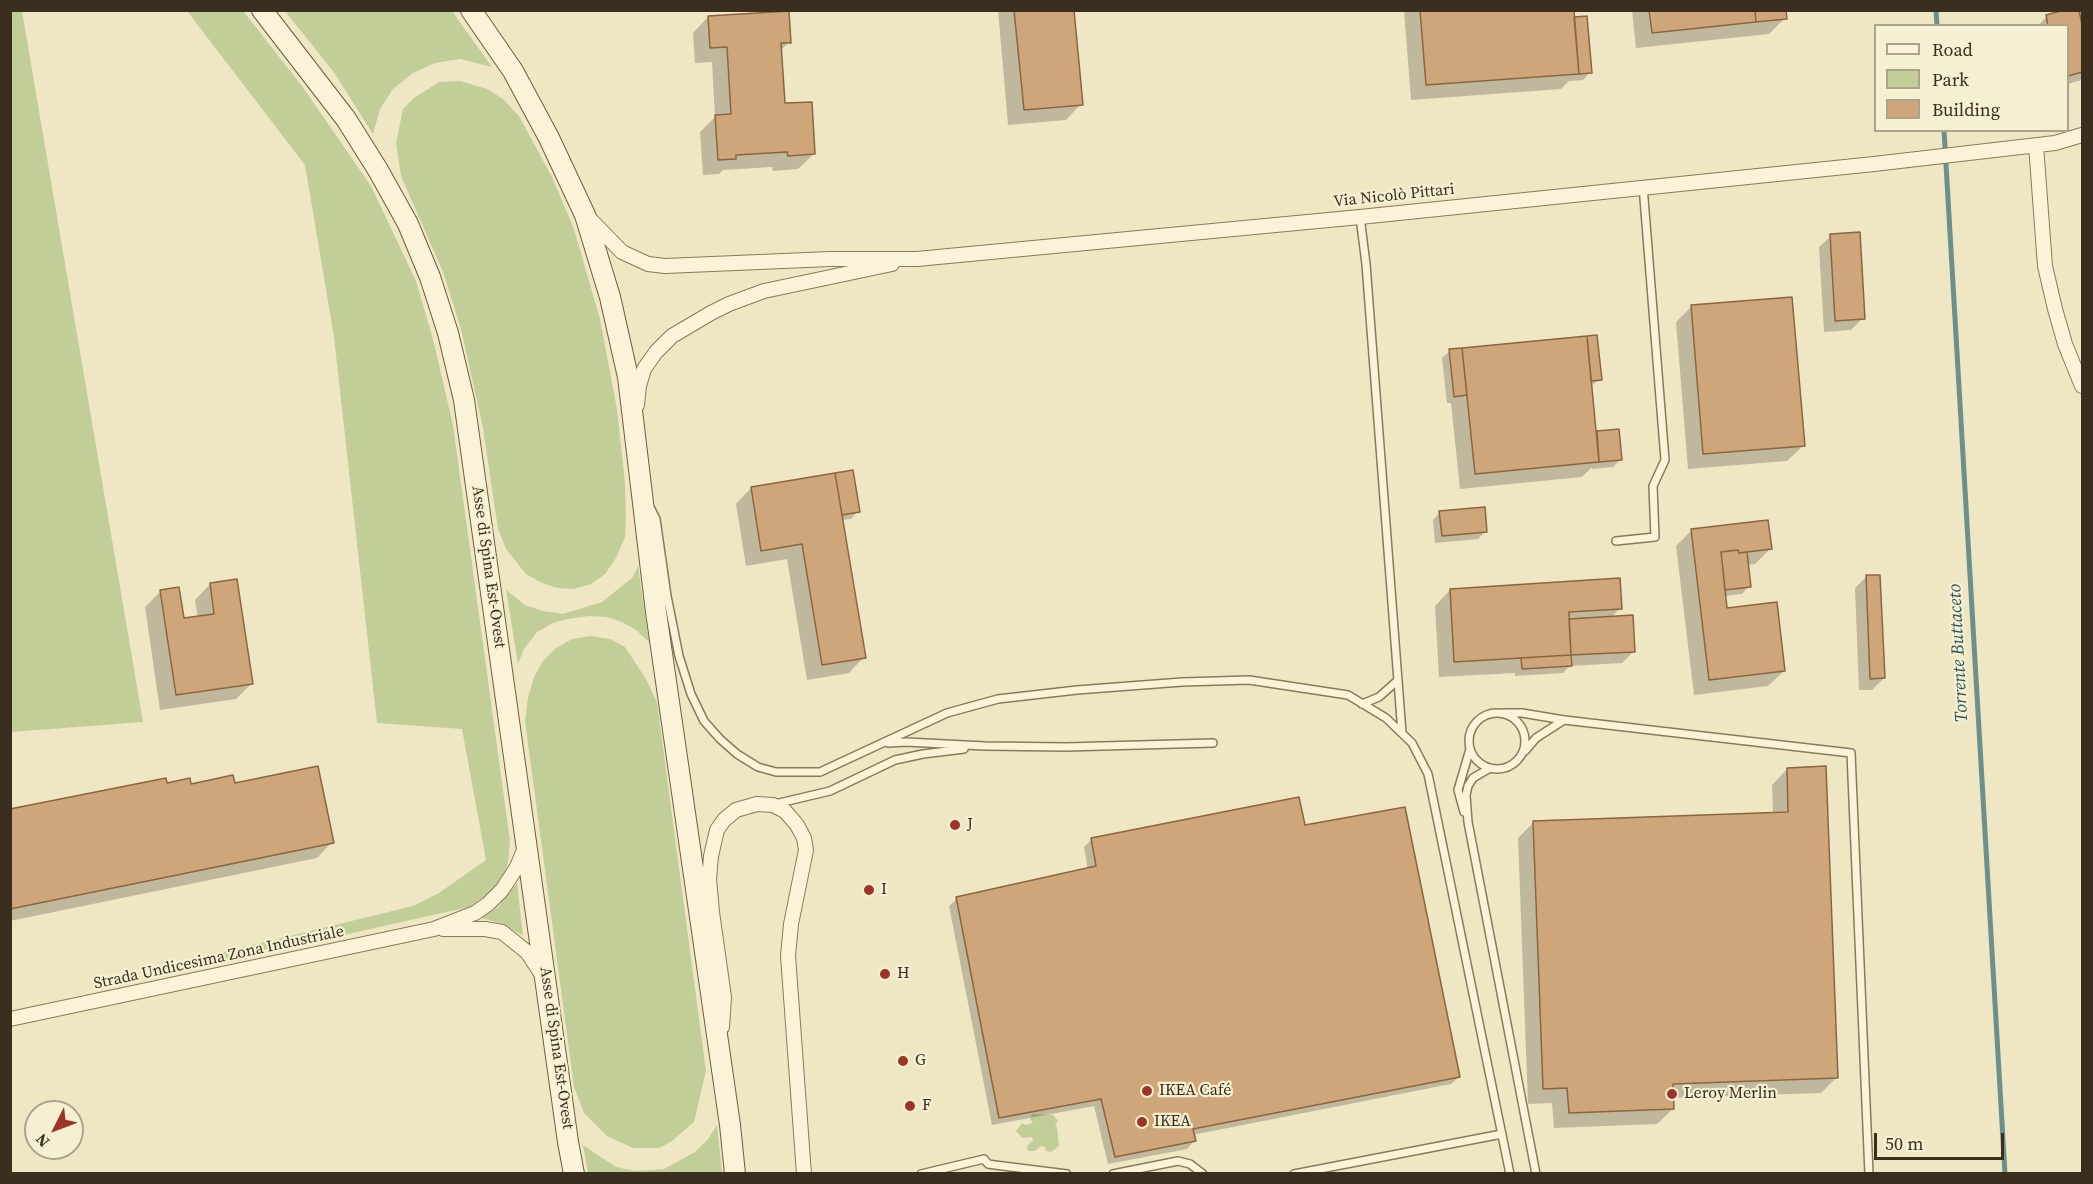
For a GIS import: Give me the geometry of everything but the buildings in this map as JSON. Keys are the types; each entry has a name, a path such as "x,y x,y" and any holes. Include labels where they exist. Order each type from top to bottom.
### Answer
{"main road":[{"name":"Asse di Spina Est-Ovest","path":"262,10 346,119 378,170 408,224 430,277 448,333 464,400 574,1173"},
{"path":"471,10 513,70 585,214 610,297 626,365 656,612 735,1173"}],"street":[{"path":"2055,143 2082,135"},
{"path":"2055,143 2082,145"},
{"name":"Via Nicolò Pittari","path":"917,259 1359,217 2055,143"},
{"path":"2036,145 2045,266 2065,344 2082,386"},
{"path":"585,214 622,252 648,264 665,266 830,259 917,259"},
{"path":"637,443 637,401 645,369 656,352 672,336 729,304 764,291 840,277 917,259"},
{"path":"719,1053 724,997 709,879 713,847 717,830 724,820 736,810 757,804 773,805 785,811 797,825 804,838 806,850 791,924 788,956 804,1173"},
{"path":"434,929 475,913 488,904 502,890 517,867 527,843"},
{"path":"434,929 485,929 502,932 527,952 547,983"},
{"name":"Strada Undicesima Zona Industriale","path":"10,1019 434,929"}],"lane":[{"path":"1616,542 1655,537 1653,486 1665,460 1643,186"},
{"path":"1359,217 1366,264 1402,733"},
{"path":"641,490 656,519 667,596 679,656 692,694 704,722 720,740 758,767 776,772 820,772 947,713 998,699 1077,690 1182,682 1249,680 1348,695 1386,718 1412,743 1428,774 1510,1173"},
{"path":"1362,704 1379,697 1397,681"},
{"path":"1536,1173 1468,822 1458,790 1470,749 1471,729 1476,721 1494,712 1522,713 1564,720 1851,753 1869,1173"},
{"path":"1504,713 1513,717 1525,733 1526,743 1523,753"},
{"path":"1470,749 1477,761 1490,768 1509,767 1518,761 1536,738 1564,720"},
{"path":"882,744 906,742 1066,747 1213,743"},
{"path":"773,805 830,791 895,760 985,746"},
{"path":"1468,822 1466,795 1468,786 1473,778 1490,768"},
{"path":"1294,1173 1502,1134"},
{"path":"921,1173 984,1159 988,1164 1067,1173"},
{"path":"1113,1173 1178,1161 1190,1164 1203,1173"}],"green space":[{"path":"10,11 22,11 143,722 11,732"},
{"path":"187,11 243,11 302,86 371,186 416,281 433,339 453,425 510,841 508,863 503,879 487,895 469,907 169,974 166,966 413,906 439,893 486,860 462,729 377,723 334,337 305,165"},
{"path":"285,11 452,11 492,67 460,59 435,63 413,73 393,89 380,109 373,134 333,71"},
{"path":"460,81 487,89 503,99 519,116 552,177 574,229 600,319 617,409 625,483 625,537 616,558 605,574 591,584 574,589 557,588 526,574 506,549 498,529 483,428 461,329 443,272 401,176 396,143 403,109 414,98 439,82"},
{"path":"638,566 649,642 636,630 607,617 589,616 568,619 553,623 537,632 524,649 518,664 506,590 525,605 563,614 602,602 633,577"},
{"path":"590,636 610,639 625,647 646,679 657,702 706,1071 694,1122 672,1141 659,1148 633,1148 607,1136 584,1113 574,1087 525,721 534,677 543,661 556,648 572,639"},
{"path":"517,883 523,936 503,924 481,918 498,907"},
{"path":"1032,1114 1053,1115 1058,1121 1055,1125 1059,1146 1051,1152 1041,1146 1035,1151 1028,1151 1027,1146 1033,1140 1032,1137 1022,1138 1016,1131 1022,1123 1026,1125 1033,1123 1030,1119"},
{"path":"717,1125 722,1173 588,1173 583,1145 616,1167 634,1171 664,1169 695,1152 708,1139"}],"waterway":[{"name":"Torrente Buttaceto","path":"1936,10 1937,24"},
{"name":"Torrente Buttaceto","path":"1944,132 2005,1174"}],"place":[{"name":"J","path":"955,825"},
{"name":"I","path":"869,890"},
{"name":"H","path":"885,974"},
{"name":"G","path":"903,1061"},
{"name":"IKEA Café","path":"1147,1091"},
{"name":"Leroy Merlin","path":"1672,1094"},
{"name":"F","path":"910,1106"},
{"name":"IKEA","path":"1142,1122"}]}
